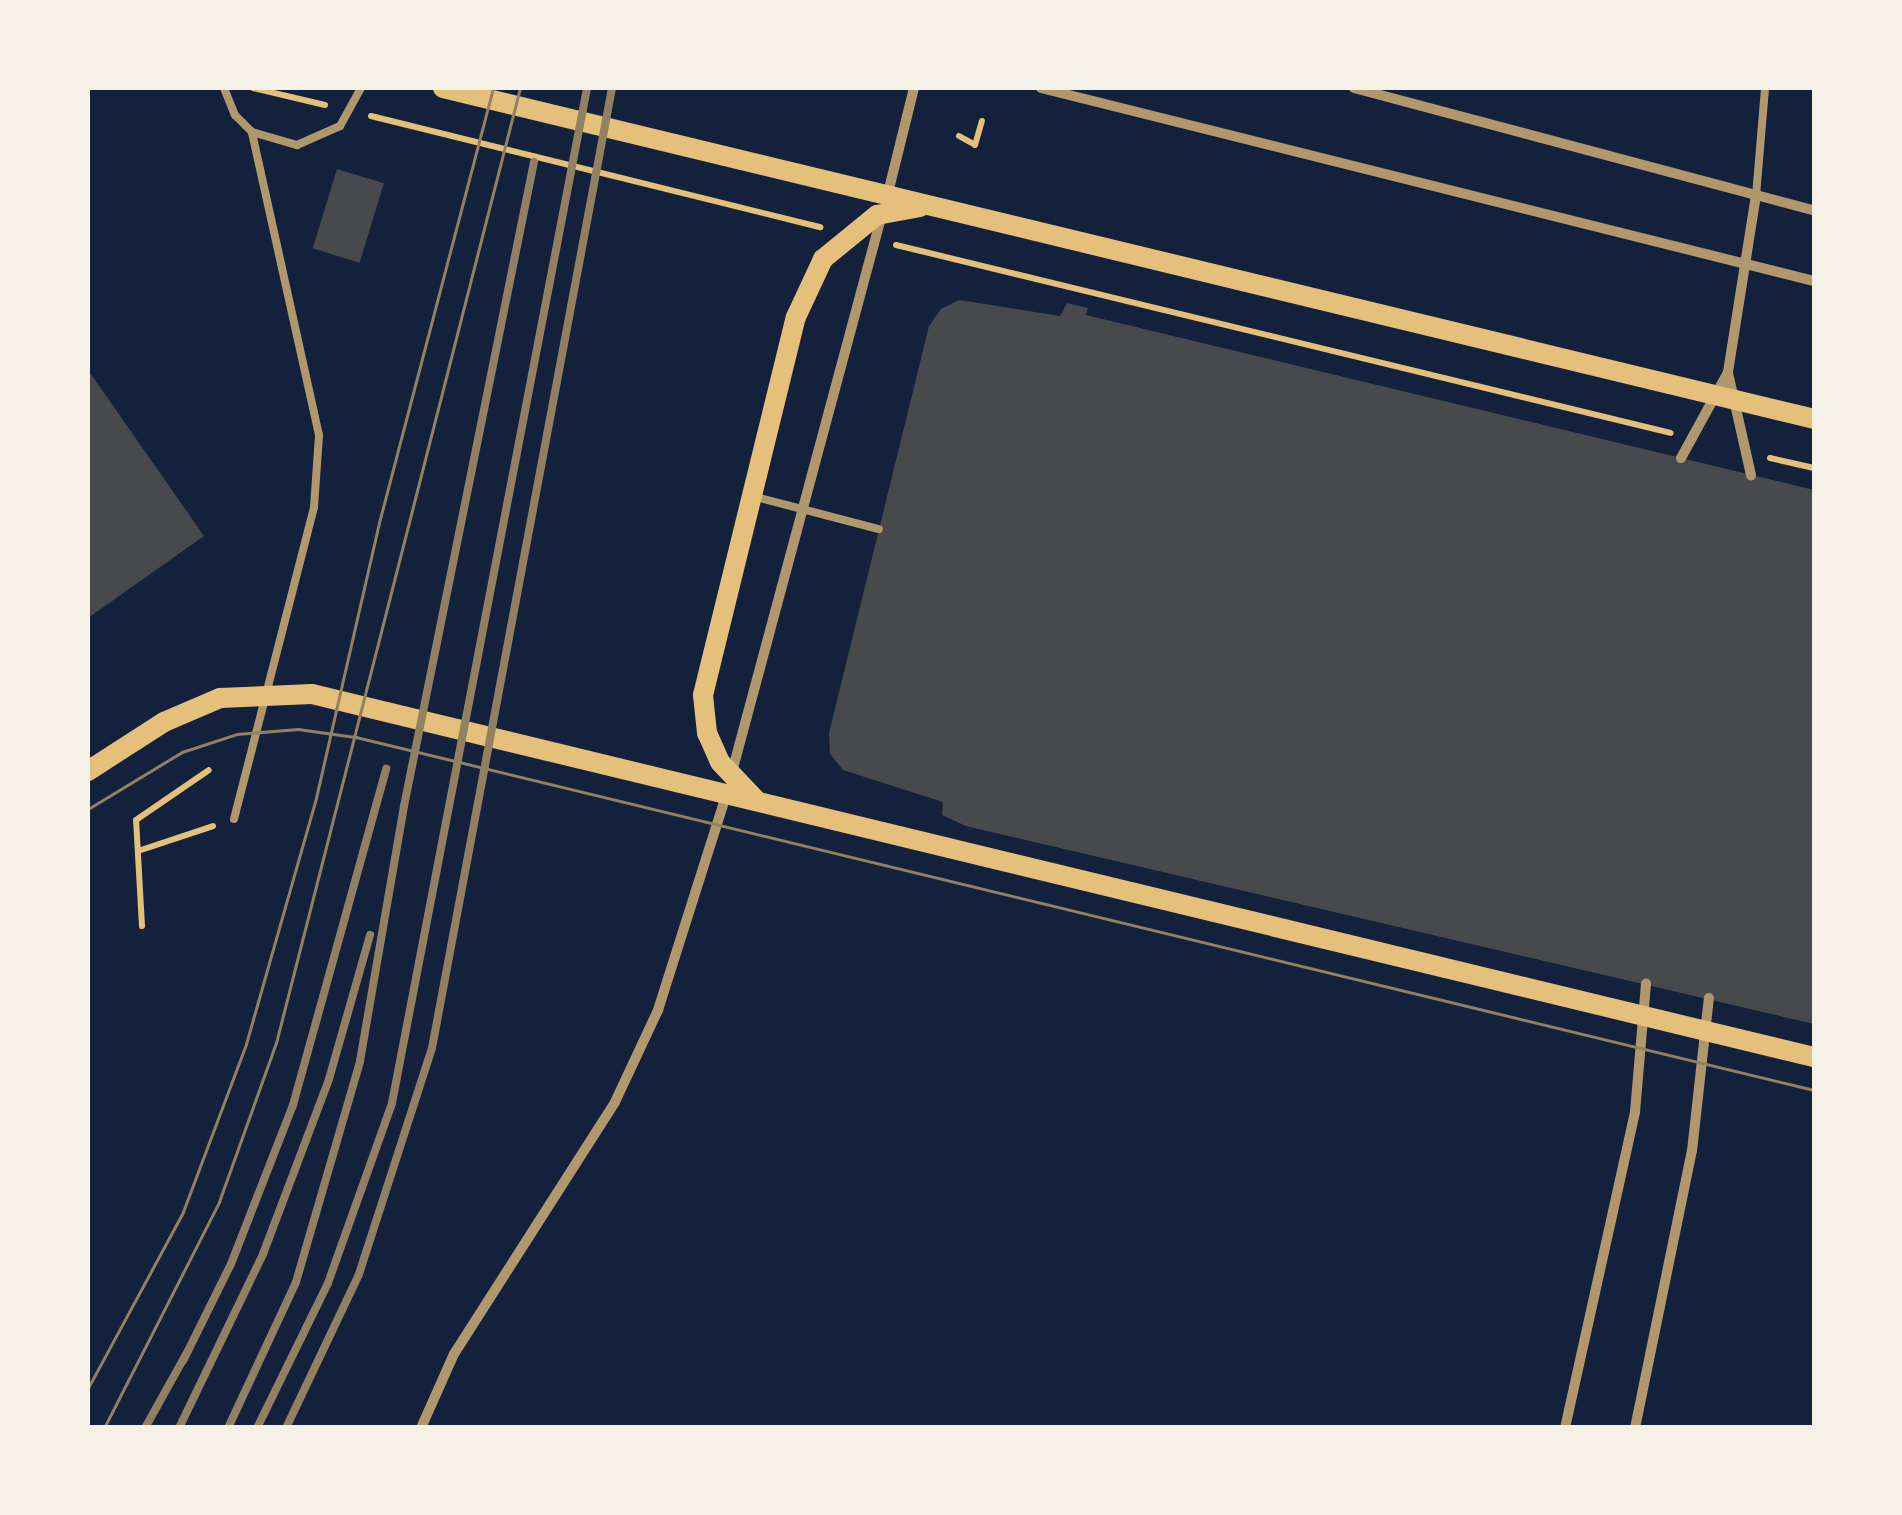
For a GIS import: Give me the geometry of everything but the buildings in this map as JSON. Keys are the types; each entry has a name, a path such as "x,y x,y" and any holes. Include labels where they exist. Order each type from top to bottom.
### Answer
{"main road":[{"path":"443,88 1814,419"},
{"path":"756,800 720,762 707,733 703,695 796,317 823,260 877,215 932,205"},
{"path":"88,771 164,722 220,698 274,691 312,694 1814,1057"}],"street":[{"path":"421,1428 454,1354 615,1102 658,1010 705,875 914,88"},
{"path":"1041,88 1814,280"},
{"path":"1354,88 1814,210"},
{"path":"1681,458 1728,372 1756,196"},
{"path":"1728,372 1751,475"},
{"path":"1564,1428 1635,1112 1646,983"},
{"path":"1635,1428 1692,1151 1710,998"}],"lane":[{"path":"224,88 235,115 252,132 285,144 320,139 340,126 361,88"},
{"path":"1756,196 1764,88"},
{"path":"234,819 314,507 319,436 252,132"},
{"path":"752,496 879,530"}],"path":[{"path":"254,88 331,106"},
{"path":"350,111 1680,436"},
{"path":"959,136 975,145 982,122"},
{"path":"1757,454 1814,468"},
{"path":"142,926 136,820 209,770"},
{"path":"138,850 234,819"}],"tram line":[{"path":"88,1388 183,1212 246,1044 316,798 380,519 493,88"},
{"path":"104,1428 219,1202 276,1043 520,88"},
{"path":"88,809 182,752 237,734 298,729 356,737 1814,1090"}],"railway":[{"path":"257,1428 328,1283 392,1103 587,88"},
{"path":"286,1428 359,1274 432,1048 612,88"},
{"path":"228,1428 296,1282 360,1061 404,806 534,162"},
{"path":"183,1361 231,1264 293,1105 386,769"},
{"path":"179,1428 263,1254 329,1079 370,935"},
{"path":"145,1428 189,1349"}]}
